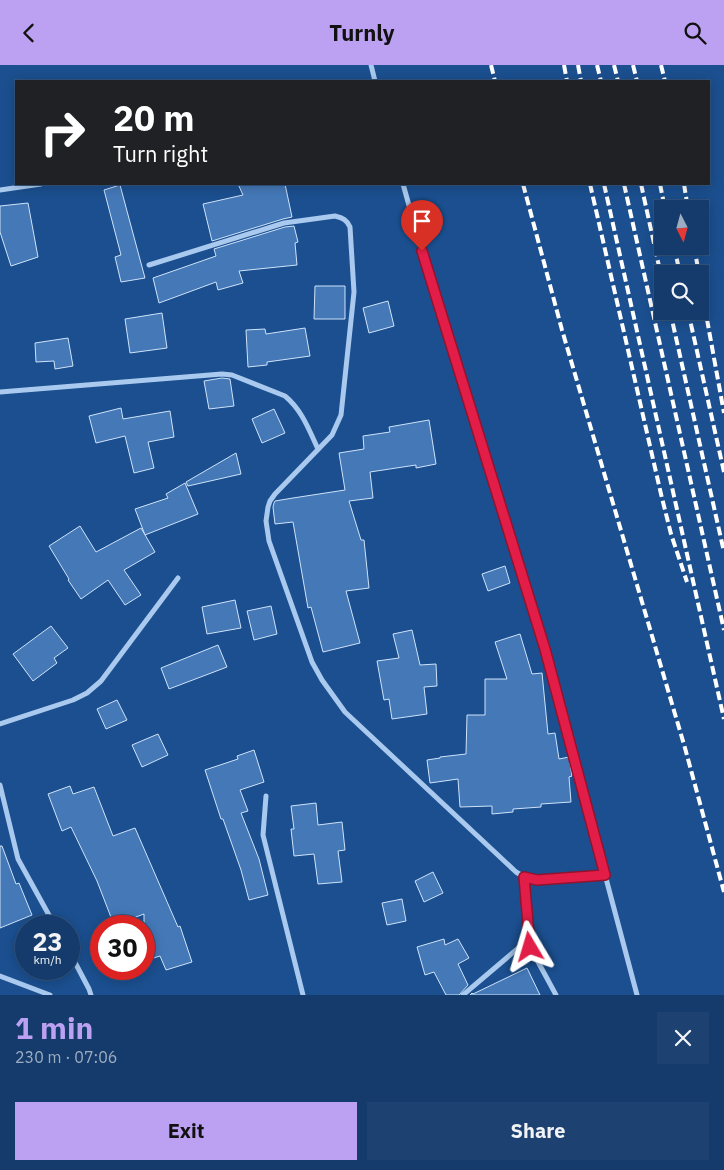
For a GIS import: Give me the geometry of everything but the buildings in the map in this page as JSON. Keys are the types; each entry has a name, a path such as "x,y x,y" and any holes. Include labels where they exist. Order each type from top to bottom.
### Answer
{"street":[{"path":"371,65 375,80"},
{"path":"0,190 35,185"},
{"path":"403,185 431,284 545,649 637,995"},
{"path":"149,265 284,223 335,216 347,221 350,227 354,292 340,415 332,435 275,494 268,507 266,521 269,541 317,672 355,723 516,872 524,877 542,880 605,875"},
{"path":"0,392 228,374 285,396 300,411 318,449"},
{"path":"0,724 73,700 87,693 101,681 178,578"},
{"path":"0,785 18,859 49,915"},
{"path":"266,796 262,835 303,995"},
{"path":"524,877 529,939 532,952 556,995"},
{"path":"463,995 529,939"},
{"path":"80,971 90,989 91,995"},
{"path":"0,976 50,995"}],"railway":[{"path":"491,65 495,80"},
{"path":"564,65 567,80"},
{"path":"578,65 581,80"},
{"path":"597,65 601,80"},
{"path":"614,65 618,80"},
{"path":"633,65 637,80"},
{"path":"661,65 665,80"},
{"path":"523,185 562,330 685,748 724,892"},
{"path":"590,185 661,494 671,534 687,582"},
{"path":"604,185 724,719"},
{"path":"624,185 724,630"},
{"path":"641,185 659,265"},
{"path":"660,185 663,200"},
{"path":"684,185 687,200"},
{"path":"676,255 678,265"},
{"path":"696,255 697,265"},
{"path":"672,320 724,552"},
{"path":"690,320 724,472"},
{"path":"707,320 724,413"}],"route":[{"path":"422,251 545,649 605,875 548,880 524,877 530,947"}]}
